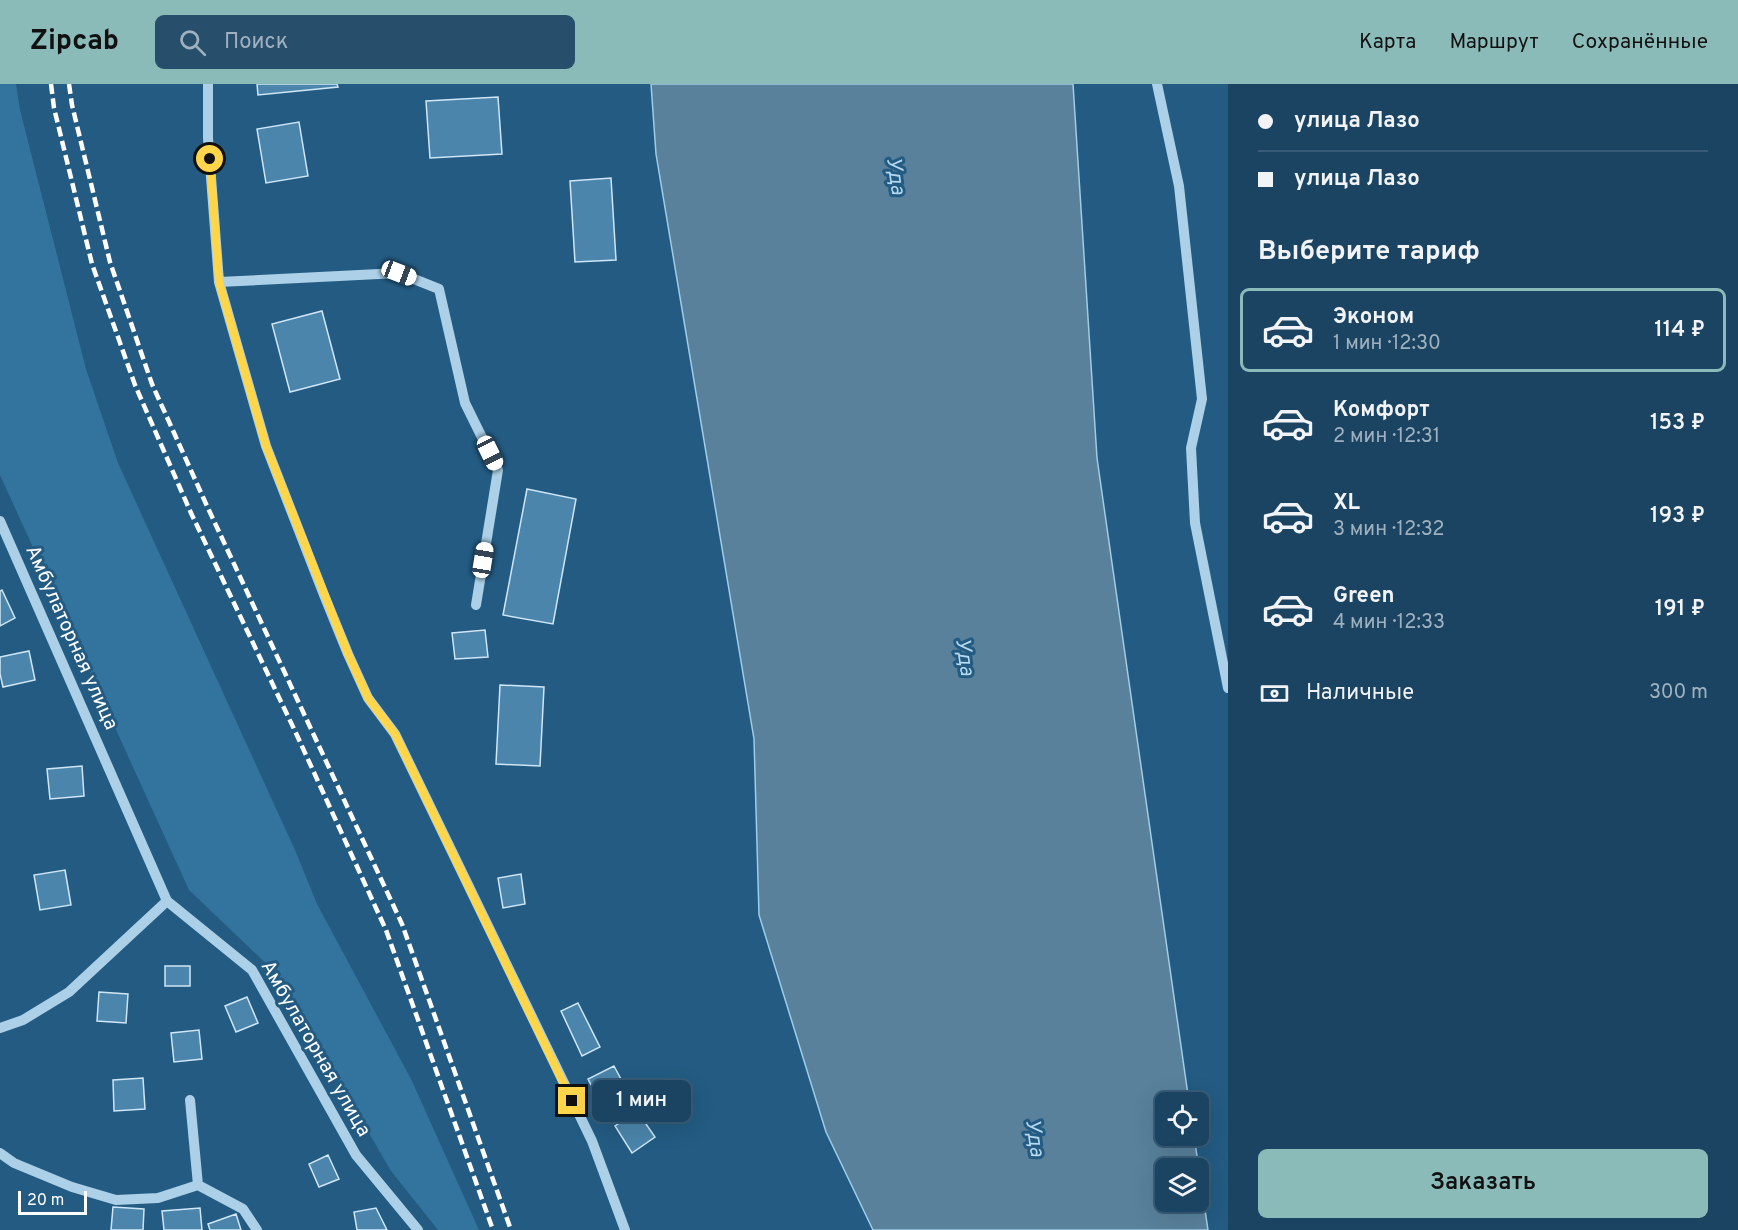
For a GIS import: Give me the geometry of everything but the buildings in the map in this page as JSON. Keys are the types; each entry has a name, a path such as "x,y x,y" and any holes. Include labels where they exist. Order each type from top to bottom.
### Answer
{"street":[{"path":"208,84 208,138 219,282 266,446 348,654 368,698 395,734 592,1141 625,1230"},
{"path":"1157,84 1179,186 1202,399 1191,448 1195,523 1228,688"},
{"path":"219,282 399,273 439,289 465,403 498,470 476,605"},
{"name":"Амбулаторная улица","path":"0,521 167,901 252,970 356,1155 418,1230"},
{"path":"0,1028 23,1020 69,992 167,901"},
{"path":"190,1100 198,1185"},
{"path":"0,1153 14,1163 72,1187 116,1200 158,1198 198,1185 243,1209 257,1230"}],"shaded area":[{"path":"0,84 16,84 20,110 86,369 118,463 295,850 317,904 411,1079 479,1230 438,1230 391,1171 276,973 189,890 0,475"}],"water":[{"name":"Уда","path":"651,84 1073,84 1097,458 1188,1092 1155,1092 1155,1146 1195,1146 1197,1158 1155,1158 1155,1212 1205,1212 1208,1230 873,1230 826,1132 759,915 754,739 656,154"}],"railway":[{"path":"51,84 54,108 92,264 135,385 191,513 295,731 386,930 493,1230"},
{"path":"69,84 110,262 152,384 402,924 511,1230"}],"route":[{"path":"210,159 219,282 266,446 324,595 368,698 395,734 572,1101"}]}
